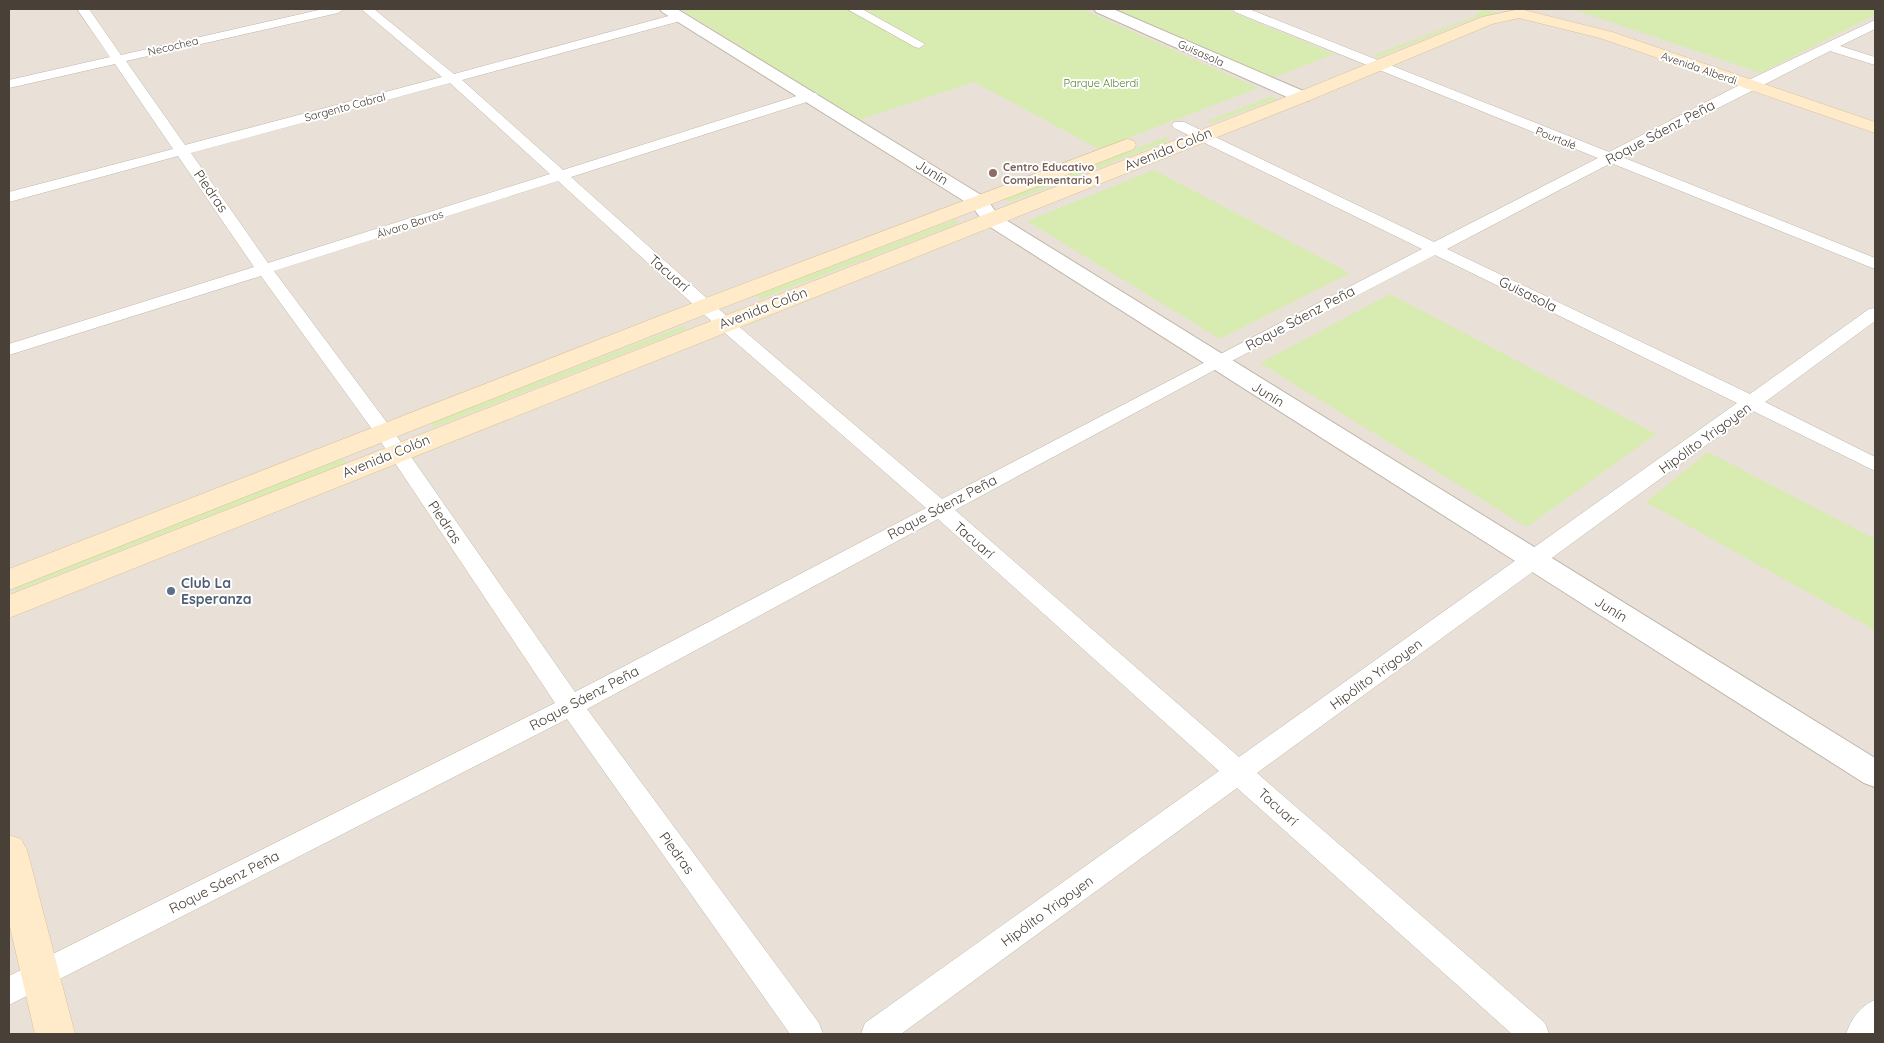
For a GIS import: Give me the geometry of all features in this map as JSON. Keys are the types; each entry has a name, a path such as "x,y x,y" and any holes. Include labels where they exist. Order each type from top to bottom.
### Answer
{"main road":[{"path":"1330,67 1460,17 1472,9"},
{"name":"Avenida Alberdi","path":"1500,9 1606,35 1875,118"},
{"name":"Avenida Colón","path":"9,606 706,306 986,210 1199,127 1302,97 1488,20 1534,13 1541,9"},
{"name":"Avenida Alberdi","path":"1547,9 1583,18 1875,128"},
{"path":"1252,98 1305,77"},
{"name":"Avenida Colón","path":"1160,132 1179,125 1199,127"},
{"name":"Avenida Colón","path":"9,580 724,323 986,210 1142,139"},
{"path":"9,850 24,983 54,1034"}],"street":[{"name":"Piedras","path":"83,9 265,270 391,442 571,706 808,1034"},
{"name":"Necochea","path":"9,84 338,9"},
{"name":"Tacuarí","path":"367,9 453,79 724,323 939,508 1534,1034"},
{"path":"853,9 919,44"},
{"name":"Guisasola","path":"1100,9 1302,97"},
{"name":"Pourtalé","path":"1239,9 1609,159 1875,264"},
{"name":"Sargento Cabral","path":"9,197 453,79 673,13"},
{"name":"Junín","path":"673,13 811,96 1216,362 1875,774"},
{"name":"Roque Sáenz Peña","path":"24,983 571,706 939,508 1433,248 1756,82 1875,24"},
{"path":"1830,46 1875,61"},
{"name":"Álvaro Barros","path":"9,350 811,96"},
{"name":"Guisasola","path":"1199,127 1433,248 1875,464"},
{"name":"Hipólito Yrigoyen","path":"876,1034 1753,403 1875,313"},
{"path":"1861,1034 1875,1015"}],"shaded area":[{"path":"9,9 1875,9 1875,1034 9,1034"}],"green space":[{"name":"Parque Alberdi","path":"680,9 1082,9 1258,88 1099,149 974,82 859,120"},
{"path":"1122,9 1225,9 1334,54 1269,79 1116,11"},
{"path":"1483,9 1502,14 1478,17 1378,57 1374,55 1473,17"},
{"path":"1572,9 1875,9 1875,15 1761,73"},
{"path":"1272,96 1276,99 1212,123 1207,121"},
{"path":"1165,137 1170,140 1009,202 1004,199"},
{"path":"1154,170 1350,273 1220,339 1027,221"},
{"path":"954,220 959,223 760,299 756,295"},
{"path":"1390,294 1656,434 1527,527 1260,363"},
{"path":"683,326 687,329 434,427 431,423"},
{"path":"1708,452 1875,539 1875,630 1646,502"},
{"path":"343,459 346,463 15,591 13,586"}],"place":[{"name":"Centro Educativo Complementario 1","path":"993,173"},
{"name":"Club La Esperanza","path":"171,591"}]}
